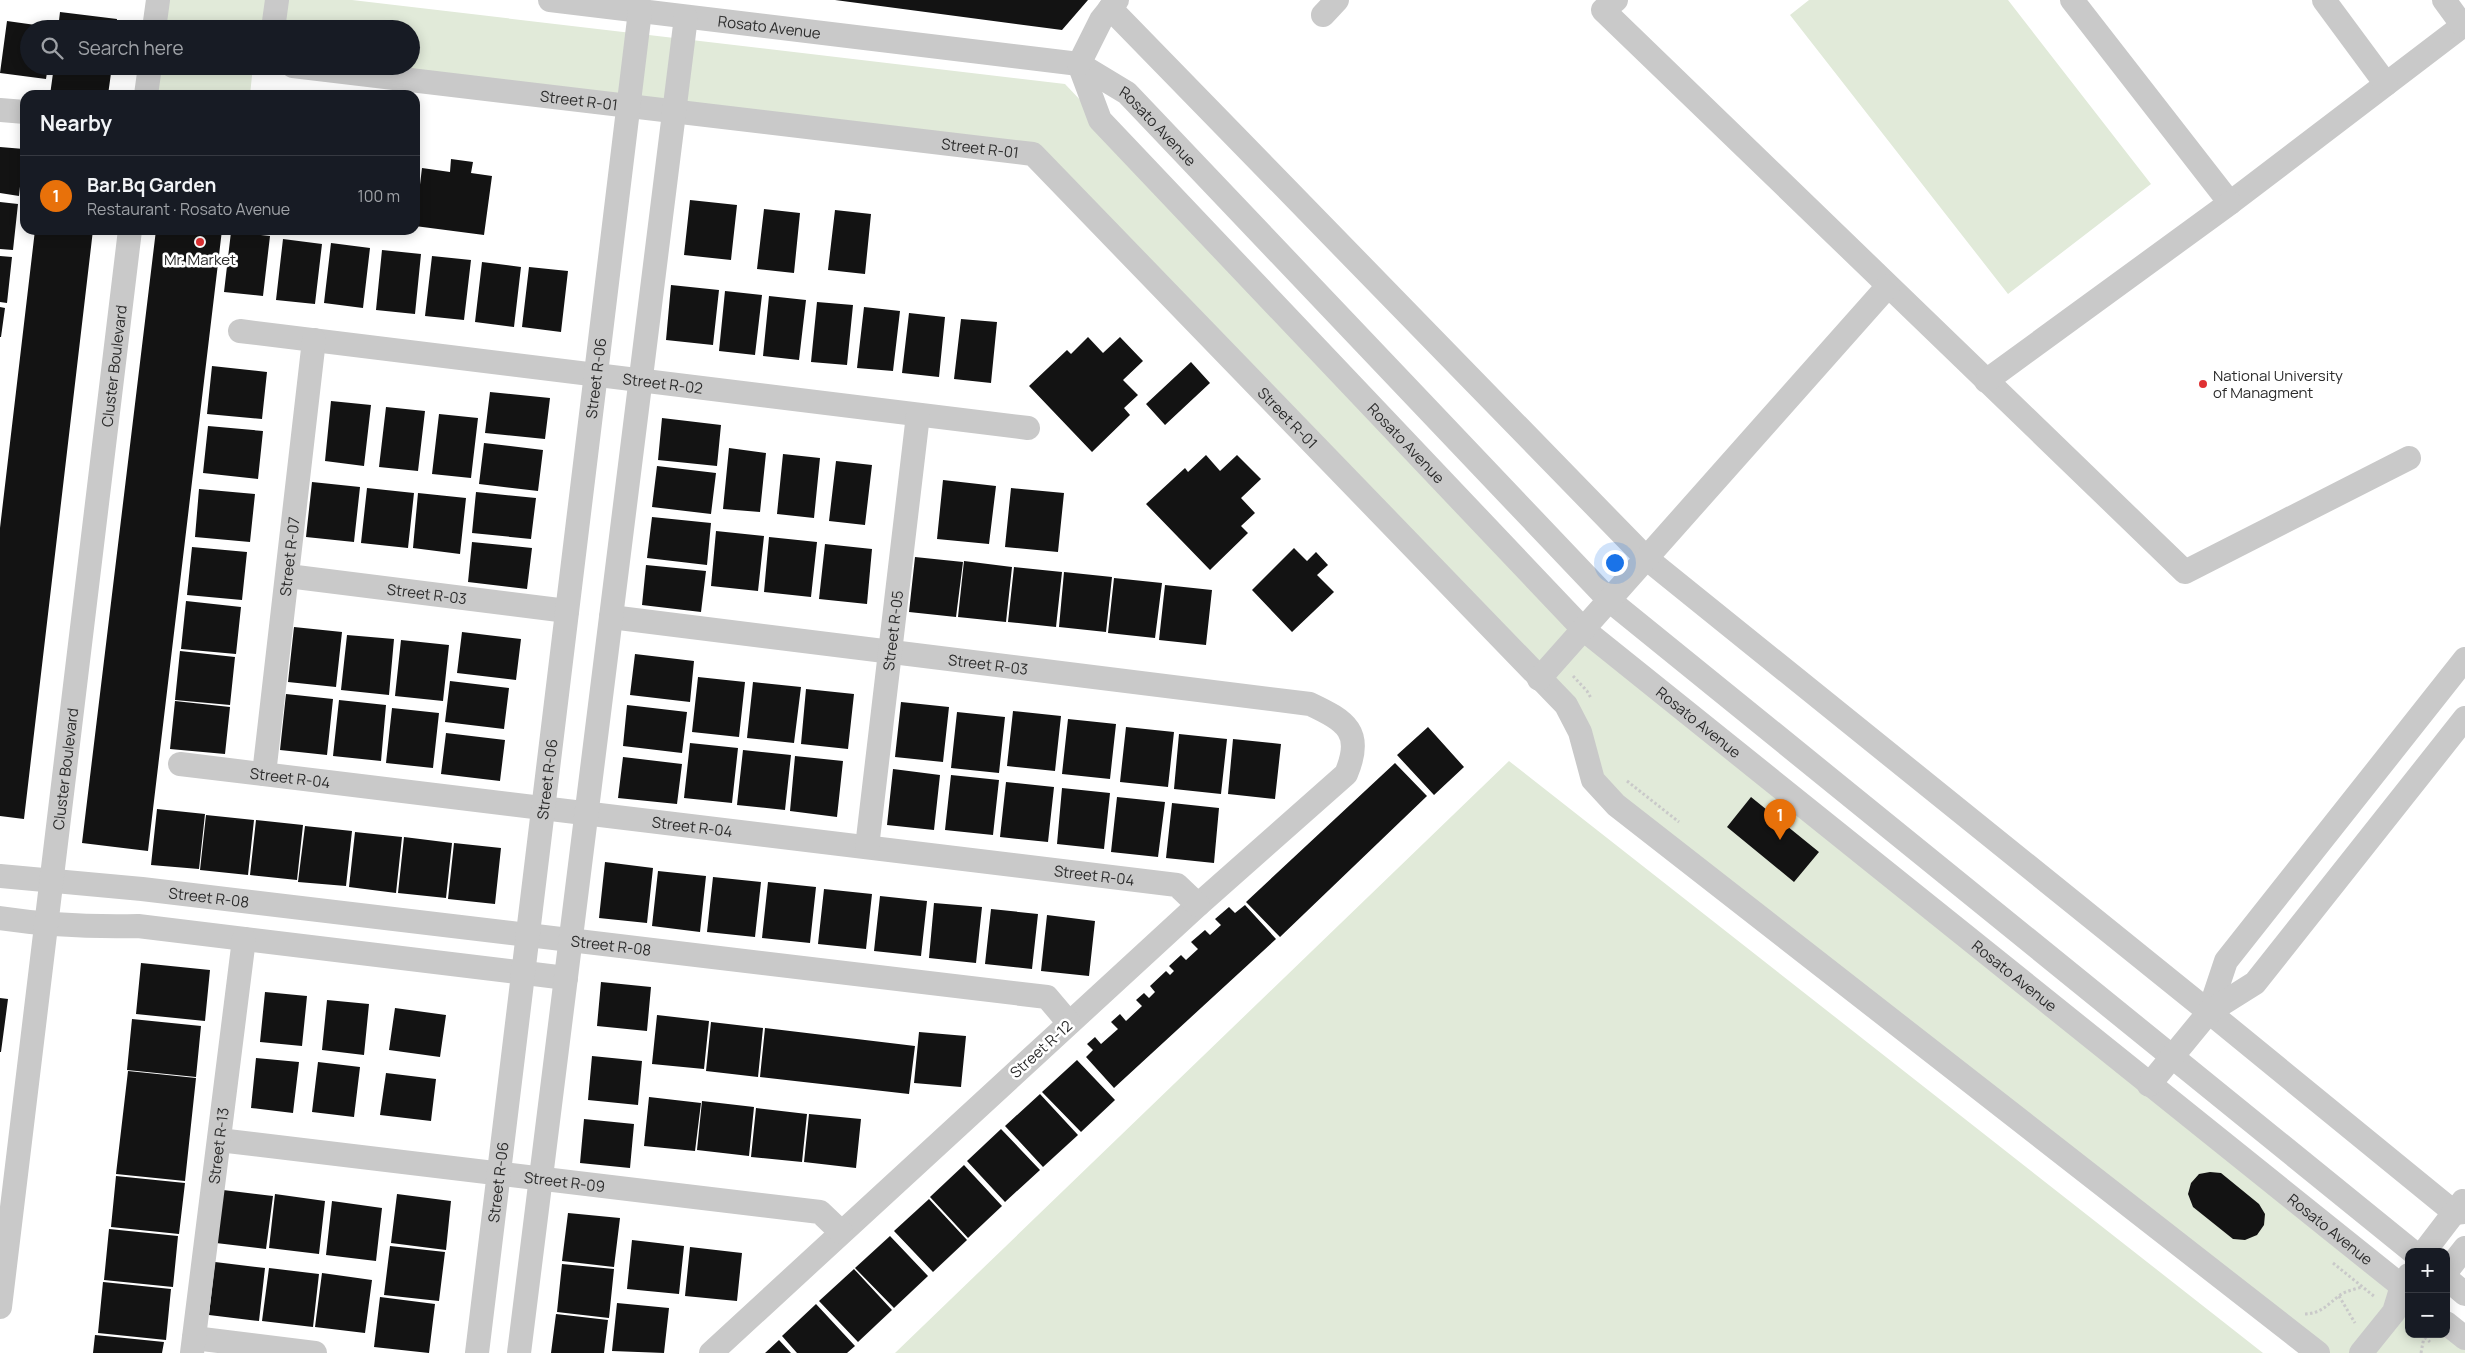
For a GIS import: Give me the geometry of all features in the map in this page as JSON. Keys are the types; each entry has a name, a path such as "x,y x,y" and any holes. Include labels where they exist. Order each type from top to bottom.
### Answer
{"street":[{"path":"155,20 158,0"},
{"path":"275,20 277,0"},
{"name":"Rosato Avenue","path":"550,0 1079,64 1127,93 1609,600 2408,1248"},
{"path":"1616,0 1602,10 2185,572 2408,458"},
{"path":"2072,0 2230,203"},
{"path":"2324,0 2386,84"},
{"path":"1986,381 2230,203 2464,25 2444,0"},
{"path":"1079,64 1113,4 1646,558 2210,1012 2462,1207 2427,1248"},
{"name":"Street R-06","path":"477,1353 523,973 526,934 640,11"},
{"path":"519,1353 686,16"},
{"name":"Rosato Avenue","path":"1079,64 1100,120 1583,629 2149,1084 2400,1295"},
{"path":"147,90 149,75"},
{"name":"Street R-01","path":"370,75 1033,154 1566,705 1580,732 1593,780 1616,805 2318,1353"},
{"path":"0,110 20,112"},
{"name":"Cluster Boulevard","path":"0,1307 129,235"},
{"path":"1540,679 1888,286"},
{"name":"Street R-02","path":"240,331 1028,428"},
{"name":"Street R-07","path":"264,774 314,340"},
{"name":"Street R-05","path":"866,847 918,415"},
{"name":"Street R-03","path":"288,576 567,611"},
{"name":"Street R-03","path":"610,616 1310,704 1338,717 1353,738"},
{"path":"2210,1012 2226,961 2465,659"},
{"path":"2149,1084 2210,1012 2255,983 2465,718"},
{"name":"Street R-12","path":"711,1353 1198,905 1346,774 1354,756 1353,738"},
{"name":"Street R-04","path":"180,764 1177,885 1198,905"},
{"name":"Street R-08","path":"0,876 142,889 1047,997 1069,1024"},
{"path":"184,932 188,895"},
{"path":"0,918 46,925 138,926 566,978"},
{"name":"Street R-13","path":"193,1346 244,939"},
{"name":"Street R-09","path":"219,1140 820,1212 841,1232"},
{"path":"2450,1267 2465,1248"},
{"path":"2450,1281 2465,1294"},
{"path":"2361,1353 2400,1295"},
{"path":"2450,1326 2465,1338"},
{"path":"193,1346 316,1353"}],"path":[{"path":"1571,672 1587,691 1592,702"},
{"path":"1625,780 1684,826"},
{"path":"2297,1315 2316,1314 2339,1296 2362,1287"},
{"path":"2371,1305 2400,1295"},
{"path":"2339,1296 2356,1325"},
{"path":"2352,1331 2361,1318"},
{"path":"2421,1353 2424,1338"}],"green space":[{"path":"158,0 352,0 1065,84 1583,629 2405,1289 2405,1338 2450,1338 2450,1335 2465,1338 2465,1353 2318,1353 1616,805 1580,732 1033,154 369,75 420,75 420,20 155,20"},
{"path":"1809,0 2008,0 2151,184 2008,294 1790,15"},
{"path":"149,75 252,75 251,90 147,90"},
{"path":"1509,761 2263,1353 895,1353"}],"building":[{"path":"835,0 1088,0 1062,30"},
{"path":"60,12 117,19 117,20 59,20"},
{"path":"7,21 20,23 20,75 47,75 46,79 0,73"},
{"path":"53,75 111,75 109,90 51,90"},
{"path":"0,147 20,149 19,196 0,193"},
{"path":"451,159 473,162 471,173 492,176 484,235 420,227 422,168 450,172"},
{"path":"690,200 737,205 731,260 684,255"},
{"path":"0,202 18,204 13,250 0,249"},
{"path":"764,209 800,213 794,273 757,269"},
{"path":"835,210 871,214 865,274 828,270"},
{"path":"34,235 92,235 24,819 0,816 0,528"},
{"path":"155,235 221,235 148,851 82,843"},
{"path":"231,235 270,236 263,296 224,292"},
{"path":"283,239 322,244 315,304 276,300"},
{"path":"331,243 370,248 363,308 324,303"},
{"path":"382,250 421,254 415,314 376,310"},
{"path":"0,256 12,257 7,303 0,302"},
{"path":"432,256 471,260 464,320 425,316"},
{"path":"482,262 521,267 514,327 475,322"},
{"path":"529,267 568,271 561,332 522,327"},
{"path":"671,285 719,290 713,345 666,340"},
{"path":"725,291 762,295 755,355 719,351"},
{"path":"769,296 806,300 799,360 763,356"},
{"path":"817,302 853,305 847,365 811,362"},
{"path":"0,307 5,308 1,337 0,337"},
{"path":"864,307 900,311 893,371 857,368"},
{"path":"909,313 945,317 939,377 902,373"},
{"path":"961,319 997,322 991,383 954,379"},
{"path":"1088,337 1103,353 1120,337 1143,361 1123,380 1138,395 1124,408 1130,415 1092,452 1029,386 1067,350 1071,354"},
{"path":"1191,362 1210,383 1165,425 1146,404"},
{"path":"212,366 267,372 262,419 207,414"},
{"path":"490,392 550,398 545,439 485,433"},
{"path":"331,401 371,405 364,466 325,461"},
{"path":"386,407 425,411 418,471 379,467"},
{"path":"439,414 478,418 471,478 432,474"},
{"path":"662,418 721,425 717,466 658,460"},
{"path":"208,426 263,431 258,479 203,473"},
{"path":"484,443 543,450 538,491 479,484"},
{"path":"729,448 766,453 760,512 723,509"},
{"path":"783,454 820,458 814,518 777,514"},
{"path":"1206,455 1220,471 1237,455 1261,479 1241,498 1255,513 1241,526 1248,533 1210,570 1146,504 1185,468 1188,472"},
{"path":"836,461 872,465 865,525 829,521"},
{"path":"657,466 716,473 711,514 652,507"},
{"path":"943,480 996,486 989,544 937,539"},
{"path":"312,482 360,487 354,542 306,537"},
{"path":"367,488 414,493 408,548 361,543"},
{"path":"1011,488 1064,493 1058,552 1005,547"},
{"path":"199,489 255,494 250,542 195,537"},
{"path":"476,492 536,498 531,539 472,533"},
{"path":"418,493 466,498 460,554 413,548"},
{"path":"652,517 711,523 707,565 647,558"},
{"path":"716,531 764,536 758,591 711,586"},
{"path":"769,537 817,542 811,597 764,592"},
{"path":"472,542 532,548 527,589 468,582"},
{"path":"825,544 872,549 867,604 819,599"},
{"path":"192,547 247,552 242,600 187,595"},
{"path":"1294,548 1307,561 1316,552 1328,565 1317,575 1334,592 1292,632 1252,590"},
{"path":"915,557 963,562 956,617 909,612"},
{"path":"964,561 1012,567 1006,622 958,617"},
{"path":"646,565 706,571 701,612 642,605"},
{"path":"1014,567 1062,572 1056,627 1008,622"},
{"path":"1064,572 1112,577 1106,632 1059,627"},
{"path":"1114,578 1162,583 1155,638 1108,633"},
{"path":"1165,585 1212,590 1206,645 1159,640"},
{"path":"186,601 241,607 236,654 181,649"},
{"path":"294,627 342,632 336,687 288,682"},
{"path":"462,632 521,639 516,680 457,673"},
{"path":"347,635 394,639 389,695 341,690"},
{"path":"401,640 449,645 443,701 395,696"},
{"path":"180,651 235,657 230,705 175,700"},
{"path":"635,654 694,661 690,702 630,695"},
{"path":"698,677 745,682 739,737 692,732"},
{"path":"450,681 509,688 504,729 445,722"},
{"path":"753,682 801,687 794,743 747,738"},
{"path":"806,689 854,694 848,749 801,744"},
{"path":"286,694 333,699 327,755 280,750"},
{"path":"339,700 386,705 381,761 333,756"},
{"path":"175,701 230,707 225,754 170,749"},
{"path":"901,702 949,707 943,762 895,757"},
{"path":"627,705 687,712 682,753 623,746"},
{"path":"392,708 439,713 433,768 386,763"},
{"path":"1013,711 1061,716 1055,771 1007,766"},
{"path":"957,712 1005,717 999,773 951,768"},
{"path":"1068,719 1116,724 1110,779 1062,774"},
{"path":"1126,727 1174,732 1168,787 1120,782"},
{"path":"1428,727 1464,767 1434,795 1397,755"},
{"path":"446,733 505,740 500,781 441,774"},
{"path":"1179,734 1227,739 1221,794 1174,789"},
{"path":"1233,739 1281,744 1275,799 1228,794"},
{"path":"690,743 738,748 732,803 684,798"},
{"path":"743,750 791,755 785,810 737,805"},
{"path":"795,756 843,761 837,817 790,811"},
{"path":"623,757 682,764 677,804 618,798"},
{"path":"1395,763 1427,796 1280,937 1246,902"},
{"path":"893,769 940,775 934,830 887,825"},
{"path":"951,775 999,780 993,835 945,830"},
{"path":"1006,782 1054,787 1048,842 1000,837"},
{"path":"1062,788 1110,793 1104,849 1057,844"},
{"path":"1117,797 1165,802 1158,857 1111,852"},
{"path":"1751,797 1819,852 1794,882 1727,827"},
{"path":"1172,803 1219,808 1214,863 1166,858"},
{"path":"157,809 205,814 199,869 151,865"},
{"path":"206,815 254,820 248,875 200,870"},
{"path":"256,820 303,825 297,880 250,875"},
{"path":"305,826 352,831 346,886 298,882"},
{"path":"355,832 402,837 396,893 349,887"},
{"path":"404,837 452,843 446,898 398,893"},
{"path":"454,843 501,848 495,904 448,899"},
{"path":"605,862 653,868 647,923 599,918"},
{"path":"658,871 706,876 700,932 652,926"},
{"path":"713,877 761,882 755,937 707,932"},
{"path":"768,882 816,887 810,943 762,938"},
{"path":"824,889 872,894 866,949 818,944"},
{"path":"880,896 927,901 921,956 874,951"},
{"path":"934,903 982,907 976,963 929,958"},
{"path":"1245,905 1276,939 1114,1088 1086,1057 1093,1050 1087,1044 1095,1037 1101,1044 1118,1029 1111,1022 1120,1014 1126,1021 1142,1006 1136,1000 1144,993 1149,998 1155,992 1150,986 1166,971 1170,975 1174,971 1169,966 1181,955 1186,960 1198,949 1191,942 1205,930 1210,935 1221,925 1215,919 1229,907 1235,913"},
{"path":"991,909 1038,914 1032,969 985,964"},
{"path":"1047,915 1095,921 1089,976 1041,971"},
{"path":"141,963 210,970 205,1021 136,1014"},
{"path":"601,982 651,987 647,1031 597,1026"},
{"path":"265,992 307,996 302,1046 260,1042"},
{"path":"0,998 8,999 1,1052 0,1052"},
{"path":"327,1000 369,1004 364,1055 322,1050"},
{"path":"395,1008 446,1015 440,1057 389,1050"},
{"path":"657,1015 709,1021 704,1069 652,1064"},
{"path":"132,1019 201,1026 196,1077 127,1070"},
{"path":"711,1022 763,1028 758,1077 706,1071"},
{"path":"765,1028 915,1046 909,1094 760,1077"},
{"path":"919,1032 966,1036 961,1087 914,1083"},
{"path":"592,1056 642,1061 638,1105 588,1100"},
{"path":"256,1058 299,1062 293,1113 251,1108"},
{"path":"1077,1060 1115,1100 1081,1132 1042,1092"},
{"path":"318,1062 360,1067 354,1117 312,1112"},
{"path":"128,1071 196,1078 185,1181 116,1174"},
{"path":"386,1073 436,1079 431,1121 380,1115"},
{"path":"1040,1094 1078,1135 1043,1167 1005,1126"},
{"path":"649,1097 701,1103 695,1151 644,1146"},
{"path":"702,1101 754,1107 749,1156 697,1150"},
{"path":"756,1108 807,1114 802,1162 751,1157"},
{"path":"809,1114 861,1119 856,1168 804,1162"},
{"path":"584,1119 634,1124 630,1168 580,1163"},
{"path":"1001,1129 1040,1170 1005,1202 967,1161"},
{"path":"964,1165 1002,1206 968,1238 930,1197"},
{"path":"2221,1173 2259,1204 2265,1214 2264,1225 2257,1235 2245,1240 2233,1239 2193,1207 2188,1194 2191,1183 2199,1174"},
{"path":"116,1176 185,1183 179,1234 111,1227"},
{"path":"223,1190 273,1196 266,1249 216,1243"},
{"path":"275,1194 325,1201 319,1254 269,1248"},
{"path":"397,1194 451,1201 446,1250 391,1243"},
{"path":"929,1199 967,1240 933,1272 894,1231"},
{"path":"332,1201 382,1208 376,1261 326,1255"},
{"path":"568,1213 620,1218 614,1267 562,1261"},
{"path":"109,1229 178,1236 173,1287 104,1280"},
{"path":"890,1236 928,1276 894,1308 855,1268"},
{"path":"632,1240 684,1246 679,1294 627,1289"},
{"path":"390,1246 445,1252 439,1301 384,1295"},
{"path":"690,1247 742,1253 737,1301 685,1296"},
{"path":"215,1262 265,1268 259,1321 209,1315"},
{"path":"562,1264 614,1269 609,1318 557,1312"},
{"path":"269,1268 319,1274 313,1327 262,1321"},
{"path":"854,1269 892,1310 858,1342 819,1301"},
{"path":"322,1273 372,1280 365,1333 315,1327"},
{"path":"103,1282 171,1289 166,1340 98,1333"},
{"path":"380,1297 435,1304 429,1353 374,1347"},
{"path":"617,1303 669,1308 664,1353 612,1351"},
{"path":"816,1304 855,1346 847,1353 797,1353 782,1336"},
{"path":"556,1314 608,1320 604,1353 551,1353"},
{"path":"95,1335 164,1342 162,1353 93,1353"},
{"path":"779,1340 791,1353 765,1353"}],"place":[{"name":"Mr. Market","path":"200,242"},
{"name":"National University of Managment","path":"2203,384"},
{"name":"Bar.Bq Garden","path":"1780,840"}]}
